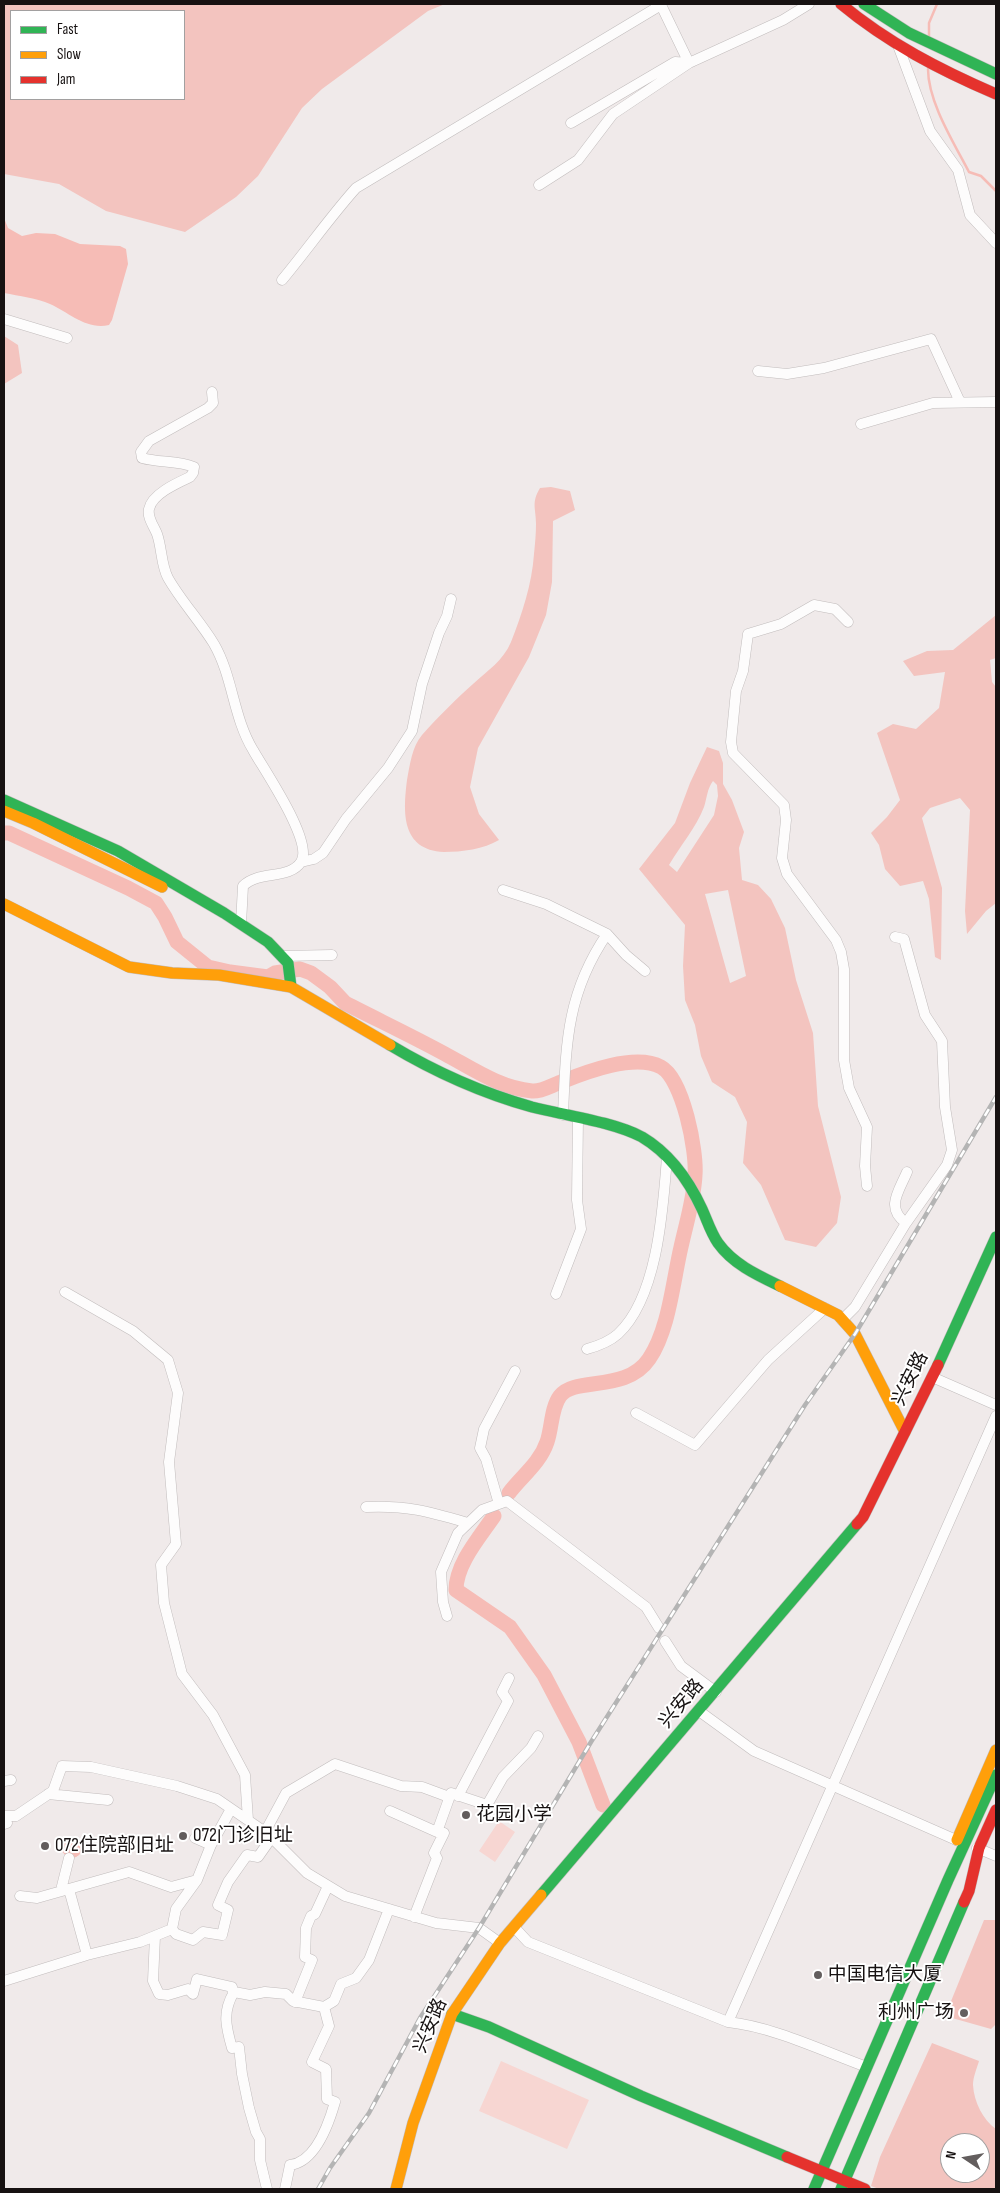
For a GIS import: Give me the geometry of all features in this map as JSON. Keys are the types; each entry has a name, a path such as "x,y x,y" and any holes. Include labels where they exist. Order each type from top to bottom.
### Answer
{"main road":[{"path":"848,7 864,4 909,33 937,48 996,74"},
{"path":"848,7 865,25 900,48 940,70 996,94"},
{"path":"4,800 118,851 224,913 268,942 284,960 290,981"},
{"path":"4,811 33,823 201,907 224,913"},
{"path":"4,904 129,967 290,981 396,1049 461,1083 530,1106 631,1132 650,1143 667,1157 681,1174 693,1193 718,1243 742,1267 838,1315 855,1334 905,1432"},
{"name":"兴安路","path":"396,2189 413,2123 452,2014 500,1943 699,1712 863,1516 932,1377 996,1237"},
{"path":"814,2189 948,1880 996,1750"},
{"path":"962,1842 996,1775"},
{"path":"843,2185 968,1891 980,1848 996,1810"},
{"path":"452,2014 489,2027 641,2096 821,2173 843,2185 865,2189"}],"street":[{"path":"539,185 578,160 613,114 690,64 783,20 809,4"},
{"path":"282,280 356,188 661,5 690,64"},
{"path":"900,48 930,132 958,170 970,215 996,243"},
{"path":"571,123 675,62 690,64"},
{"path":"4,319 67,338"},
{"path":"758,371 787,374 824,368 931,339 960,402"},
{"path":"212,392 213,403 208,408 175,425 144,445 141,452 142,458 174,462 194,467 190,477 155,499 148,512 157,533 167,576 214,643 225,666 240,722 302,841 304,854 301,862 294,869 280,874 265,875 249,880 243,886 241,924"},
{"path":"861,424 933,403 996,402"},
{"path":"301,862 314,859 323,853 346,819 388,768 412,731 422,684 439,633 447,616 451,598"},
{"path":"848,622 835,609 814,605 781,624 748,634 743,671 736,691 731,742 733,752 784,805 786,820 782,858 787,874 836,940 842,952 844,969 844,1060 849,1088 867,1127 865,1166 867,1186"},
{"path":"503,890 546,904 607,934 626,955 645,971"},
{"path":"563,1114 571,1014 592,956 607,934"},
{"path":"842,1320 855,1307 906,1223 947,1165 952,1150 945,1108 942,1041 924,1015 904,939 895,936"},
{"path":"284,960 332,955"},
{"path":"556,1294 581,1229 578,1200 578,1118"},
{"path":"587,1349 602,1345 618,1335 632,1317 647,1285 658,1245 667,1157"},
{"path":"906,1223 897,1216 894,1207 907,1172"},
{"path":"65,1292 133,1331 168,1360 178,1393 170,1462 176,1544 161,1565 164,1603 182,1674 213,1715 244,1775 248,1820"},
{"path":"636,1413 695,1445 768,1360 825,1308"},
{"path":"499,1504 486,1459 480,1448 484,1429 515,1371"},
{"path":"932,1377 996,1405"},
{"path":"728,2022 996,1416"},
{"path":"447,1616 443,1602 441,1572 458,1533 482,1510 508,1501 646,1607 658,1628"},
{"path":"366,1507 396,1506 426,1511 468,1523"},
{"path":"665,1641 681,1666 716,1692"},
{"path":"437,1832 454,1796 508,1701 502,1692 509,1678"},
{"path":"699,1712 754,1751 996,1856"},
{"path":"231,1809 211,1845 197,1880 176,1909 172,1929 176,1934 193,1940 203,1932 222,1935 228,1910 218,1905 228,1882 247,1855 258,1857 286,1793 335,1764 401,1786 422,1787 487,1806 503,1777 531,1748 538,1736"},
{"path":"5,1821 16,1816 53,1791 62,1766 91,1767 201,1793 217,1799 269,1835 307,1872 345,1896 436,1923 479,1928 500,1943"},
{"path":"48,1794 108,1800"},
{"path":"390,1811 437,1832 444,1833 434,1853 437,1858 414,1917"},
{"path":"195,1838 211,1845"},
{"path":"69,1858 62,1886 68,1889 87,1955"},
{"path":"20,1896 37,1898 129,1872 171,1887 197,1880"},
{"path":"295,2002 312,1960 304,1957 306,1928 328,1886"},
{"path":"233,1994 234,1992 250,1996 265,1992 286,1994 295,2002 324,2007 334,2001 341,1984 356,1978 369,1960 388,1909"},
{"path":"514,1927 528,1942 728,2022 744,2024 867,2067"},
{"path":"4,1980 87,1955 140,1942 172,1929"},
{"path":"155,1936 153,1981 159,1994 168,1995 188,1989 193,1994 196,1979 232,1988 233,1994 227,2004 226,2022 232,2048 239,2047 249,2108 260,2139 260,2160 267,2189"},
{"path":"285,2189 290,2164 299,2164 310,2156 323,2131 328,2126 335,2102 327,2099 326,2068 312,2062 329,2026 324,2007"}],"shaded area":[{"path":"4,4 445,4 428,11 322,89 302,108 258,176 236,197 185,232 106,211 59,184 4,174"},
{"path":"4,218 8,228 22,236 36,233 55,234 80,244 120,246 126,249 128,264 109,325 101,326 85,323 45,302 4,293"},
{"path":"4,336 18,345 22,373 4,384"},
{"path":"551,487 570,491 575,510 553,521 552,582 546,615 529,657 478,748 470,787 479,814 499,840 487,846 465,851 444,852 430,850 412,837 406,816 407,780 414,750 428,728 495,665 508,649 529,588 536,535 536,498 540,488"},
{"path":"996,615 996,658 990,660 992,682 996,687 996,903 986,911 967,934 965,911 970,810 960,798 930,808 922,818 942,888 941,960 935,957 929,899 923,881 900,886 885,869 879,845 871,833 900,800 877,733 893,724 916,729 939,708 945,672 914,676 903,661 927,651 953,650"},
{"path":"707,747 719,751 723,763 723,784 732,800 744,832 739,848 742,880 758,885 771,899 785,928 796,980 813,1033 818,1106 841,1197 837,1223 816,1247 785,1240 761,1185 743,1163 747,1122 735,1097 712,1082 701,1056 695,1025 685,1000 683,966 685,925 639,869 675,823 690,783","holes":["713,781 717,785 718,796 714,815 677,872 669,865 701,815 708,790","728,890 746,976 730,983 705,894"]},
{"path":"499,1821 515,1832 495,1862 479,1851"},
{"path":"72,1838 79,1841 82,1848 79,1855 72,1858 65,1855 62,1848 65,1841"},
{"path":"984,1920 996,1920 996,2024 991,2029 945,2016"},
{"path":"932,2043 979,2061 973,2085 977,2104 983,2116 996,2129 996,2189 879,2189 871,2186 880,2157"},
{"path":"501,2061 589,2100 567,2149 479,2111"}],"waterway":[{"path":"929,36 929,23 937,4"},
{"path":"928,69 929,82 937,108 969,172 981,176 996,191"},
{"path":"4,833 9,833 128,888 156,903 177,942 208,967 268,977 275,973 300,969 311,973 330,987 345,1003 487,1077 509,1086 532,1091 539,1090 597,1069 638,1062 650,1063 661,1067 669,1074 676,1086 687,1116 694,1150 695,1175 670,1305 661,1334 649,1359 639,1370 615,1380 567,1390 560,1396 553,1412 549,1436 544,1450 509,1493"},
{"path":"494,1516 464,1561 457,1580 456,1590 510,1627 544,1675 579,1742 603,1805"}],"railway":[{"path":"318,2189 330,2168 369,2113 420,2018 479,1928 591,1742 805,1405 855,1334 996,1097"}],"traffic: fast":[{"path":"864,4 909,33 996,74"},
{"path":"4,800 118,851 224,913 268,942 288,963 291,987"},
{"path":"390,1045 442,1073 495,1095 532,1107 618,1127 642,1137 661,1151 677,1168 697,1199 713,1235 724,1250 738,1263 780,1286"},
{"path":"938,1365 996,1237"},
{"path":"541,1895 857,1524"},
{"path":"814,2189 948,1880 996,1775"},
{"path":"841,2189 964,1902"},
{"path":"452,2014 489,2027 641,2096 787,2157"}],"traffic: slow":[{"path":"4,811 33,823 162,887"},
{"path":"4,904 129,967 172,973 219,975 291,987 390,1045"},
{"path":"780,1286 838,1315 855,1334 905,1432"},
{"path":"957,1840 996,1750"},
{"path":"396,2189 413,2123 452,2014 500,1943 541,1895"}],"traffic: jam":[{"path":"841,4 877,31 915,55 996,94"},
{"path":"857,1524 863,1517 938,1365"},
{"path":"964,1902 969,1891 979,1848 996,1810"},
{"path":"787,2157 865,2189"}],"place":[{"name":"花园小学","path":"466,1815"},
{"name":"072门诊旧址","path":"183,1836"},
{"name":"072住院部旧址","path":"45,1846"},
{"name":"中国电信大厦","path":"818,1975"},
{"name":"利州广场","path":"964,2013"}]}
